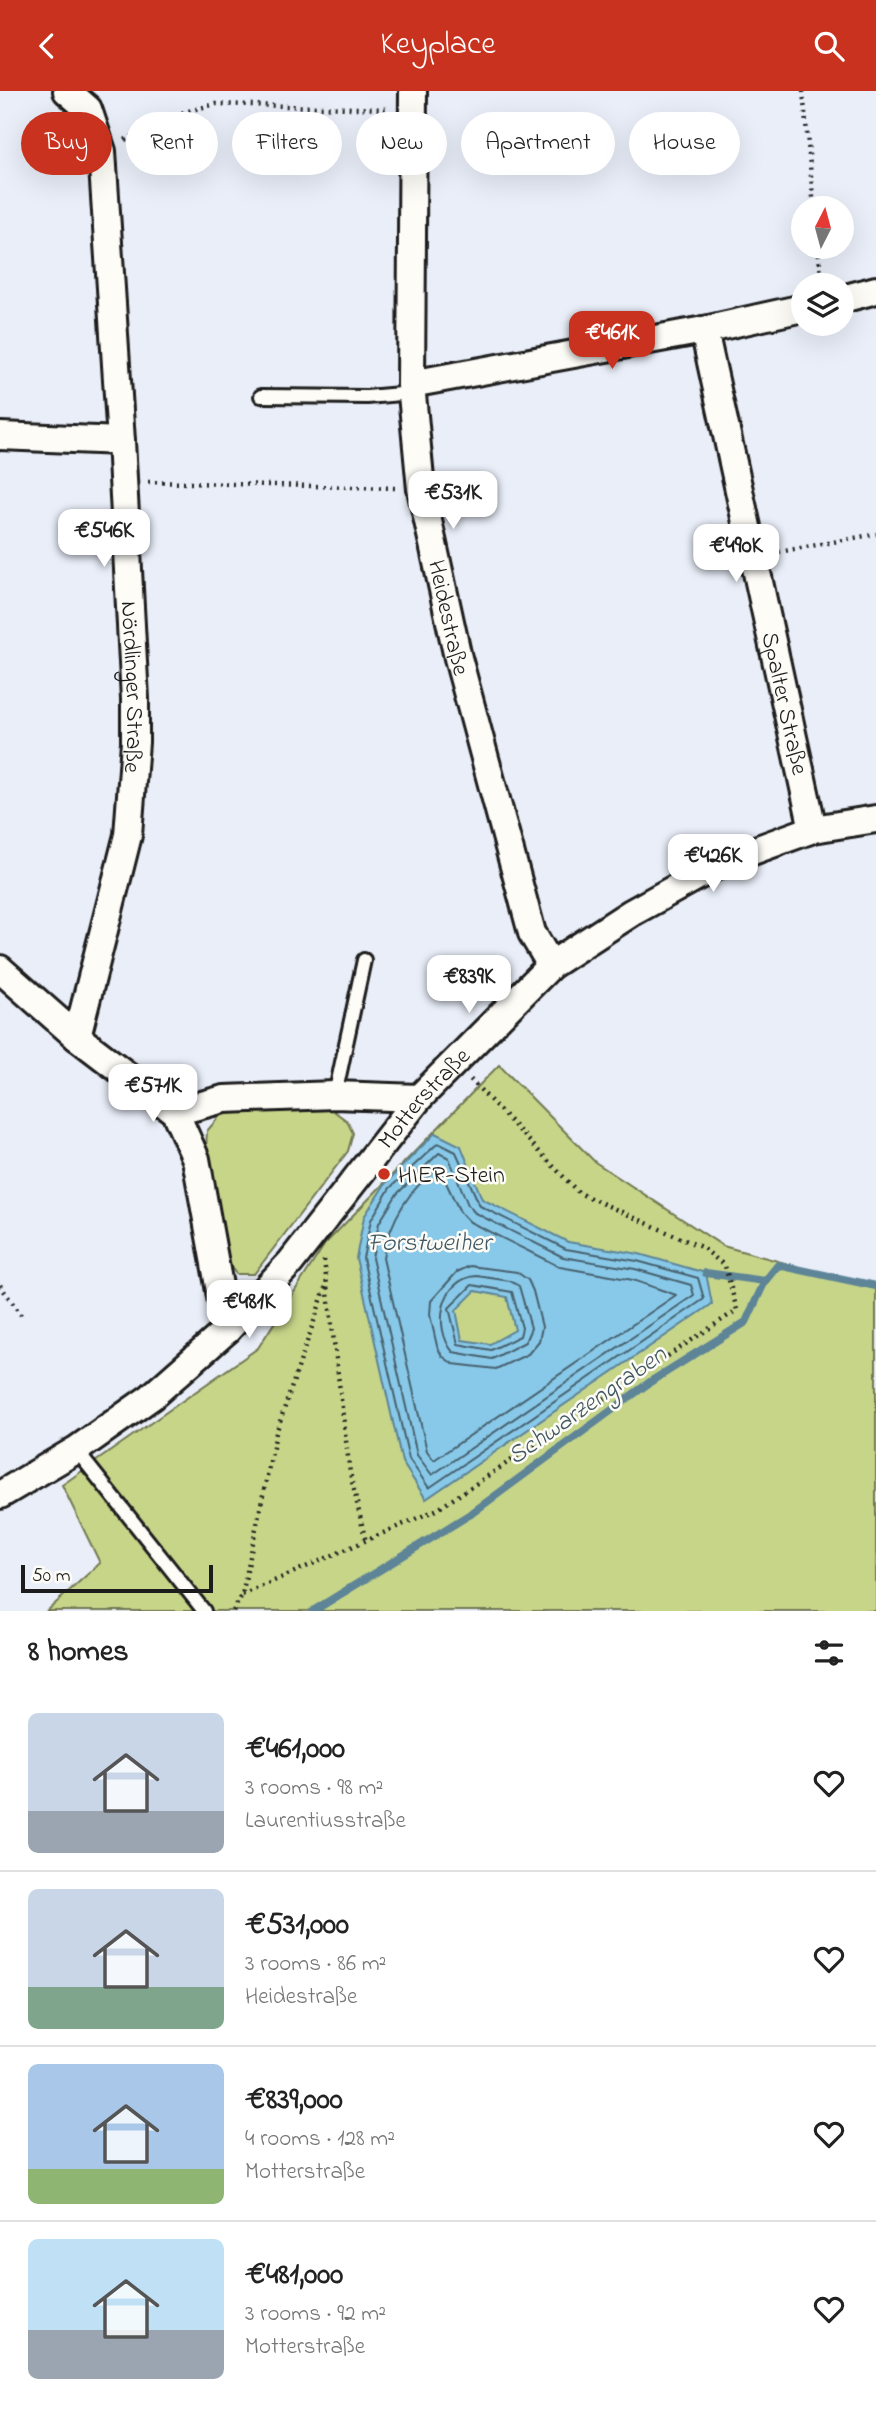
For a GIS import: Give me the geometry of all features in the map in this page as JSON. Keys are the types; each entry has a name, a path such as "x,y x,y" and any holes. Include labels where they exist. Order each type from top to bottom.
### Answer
{"street":[{"name":"Nördlinger Straße","path":"67,91 89,112"},
{"name":"Heidestraße","path":"413,100 412,389 421,489 458,658 533,933 551,965"},
{"name":"Nördlinger Straße","path":"77,1037 128,835 132,799 135,699 104,175"},
{"path":"854,296 876,290"},
{"path":"412,389 791,311"},
{"name":"Spalter Straße","path":"704,330 813,829"},
{"path":"0,436 121,441"},
{"name":"Motterstraße","path":"0,1495 76,1450 151,1397 227,1329 319,1229 419,1098 551,965 631,913 725,862 813,829 876,819"},
{"path":"0,969 77,1037 175,1111 196,1159 227,1329"},
{"path":"175,1111 224,1099 335,1095 419,1098"}],"lane":[{"path":"261,395 367,397 412,389"},
{"path":"335,1095 364,960"},
{"path":"76,1450 204,1611"}],"path":[{"path":"803,91 813,196"},
{"path":"112,146 184,112 216,104 413,100"},
{"path":"123,482 421,489"},
{"path":"754,557 876,534"},
{"path":"242,1595 438,1509 737,1310 725,1266 703,1248 579,1193 455,1064"},
{"path":"319,1229 350,1473 366,1542"},
{"path":"233,1611 242,1595 276,1433 327,1283"},
{"path":"0,1286 21,1315"}],"green space":[{"path":"499,1065 595,1162 723,1246 847,1280 876,1284 876,1611 47,1611 100,1563 62,1485 258,1348 325,1244"},
{"path":"327,1106 347,1121 353,1133 348,1151 254,1274 236,1274 225,1259 206,1149 207,1131 224,1111"}],"water":[{"name":"Forstweiher","path":"435,1133 461,1146 482,1199 568,1242 639,1254 706,1273 712,1304 426,1499 402,1462 356,1258 364,1217 385,1184","holes":["475,1291 507,1297 515,1330 490,1344 462,1340 456,1310"]}],"waterway":[{"name":"Schwarzengraben","path":"313,1611 472,1513 650,1382 746,1322 765,1281 778,1265 876,1286"},
{"path":"706,1273 765,1281"}],"place":[{"name":"HIER-Stein","path":"384,1174"}]}
